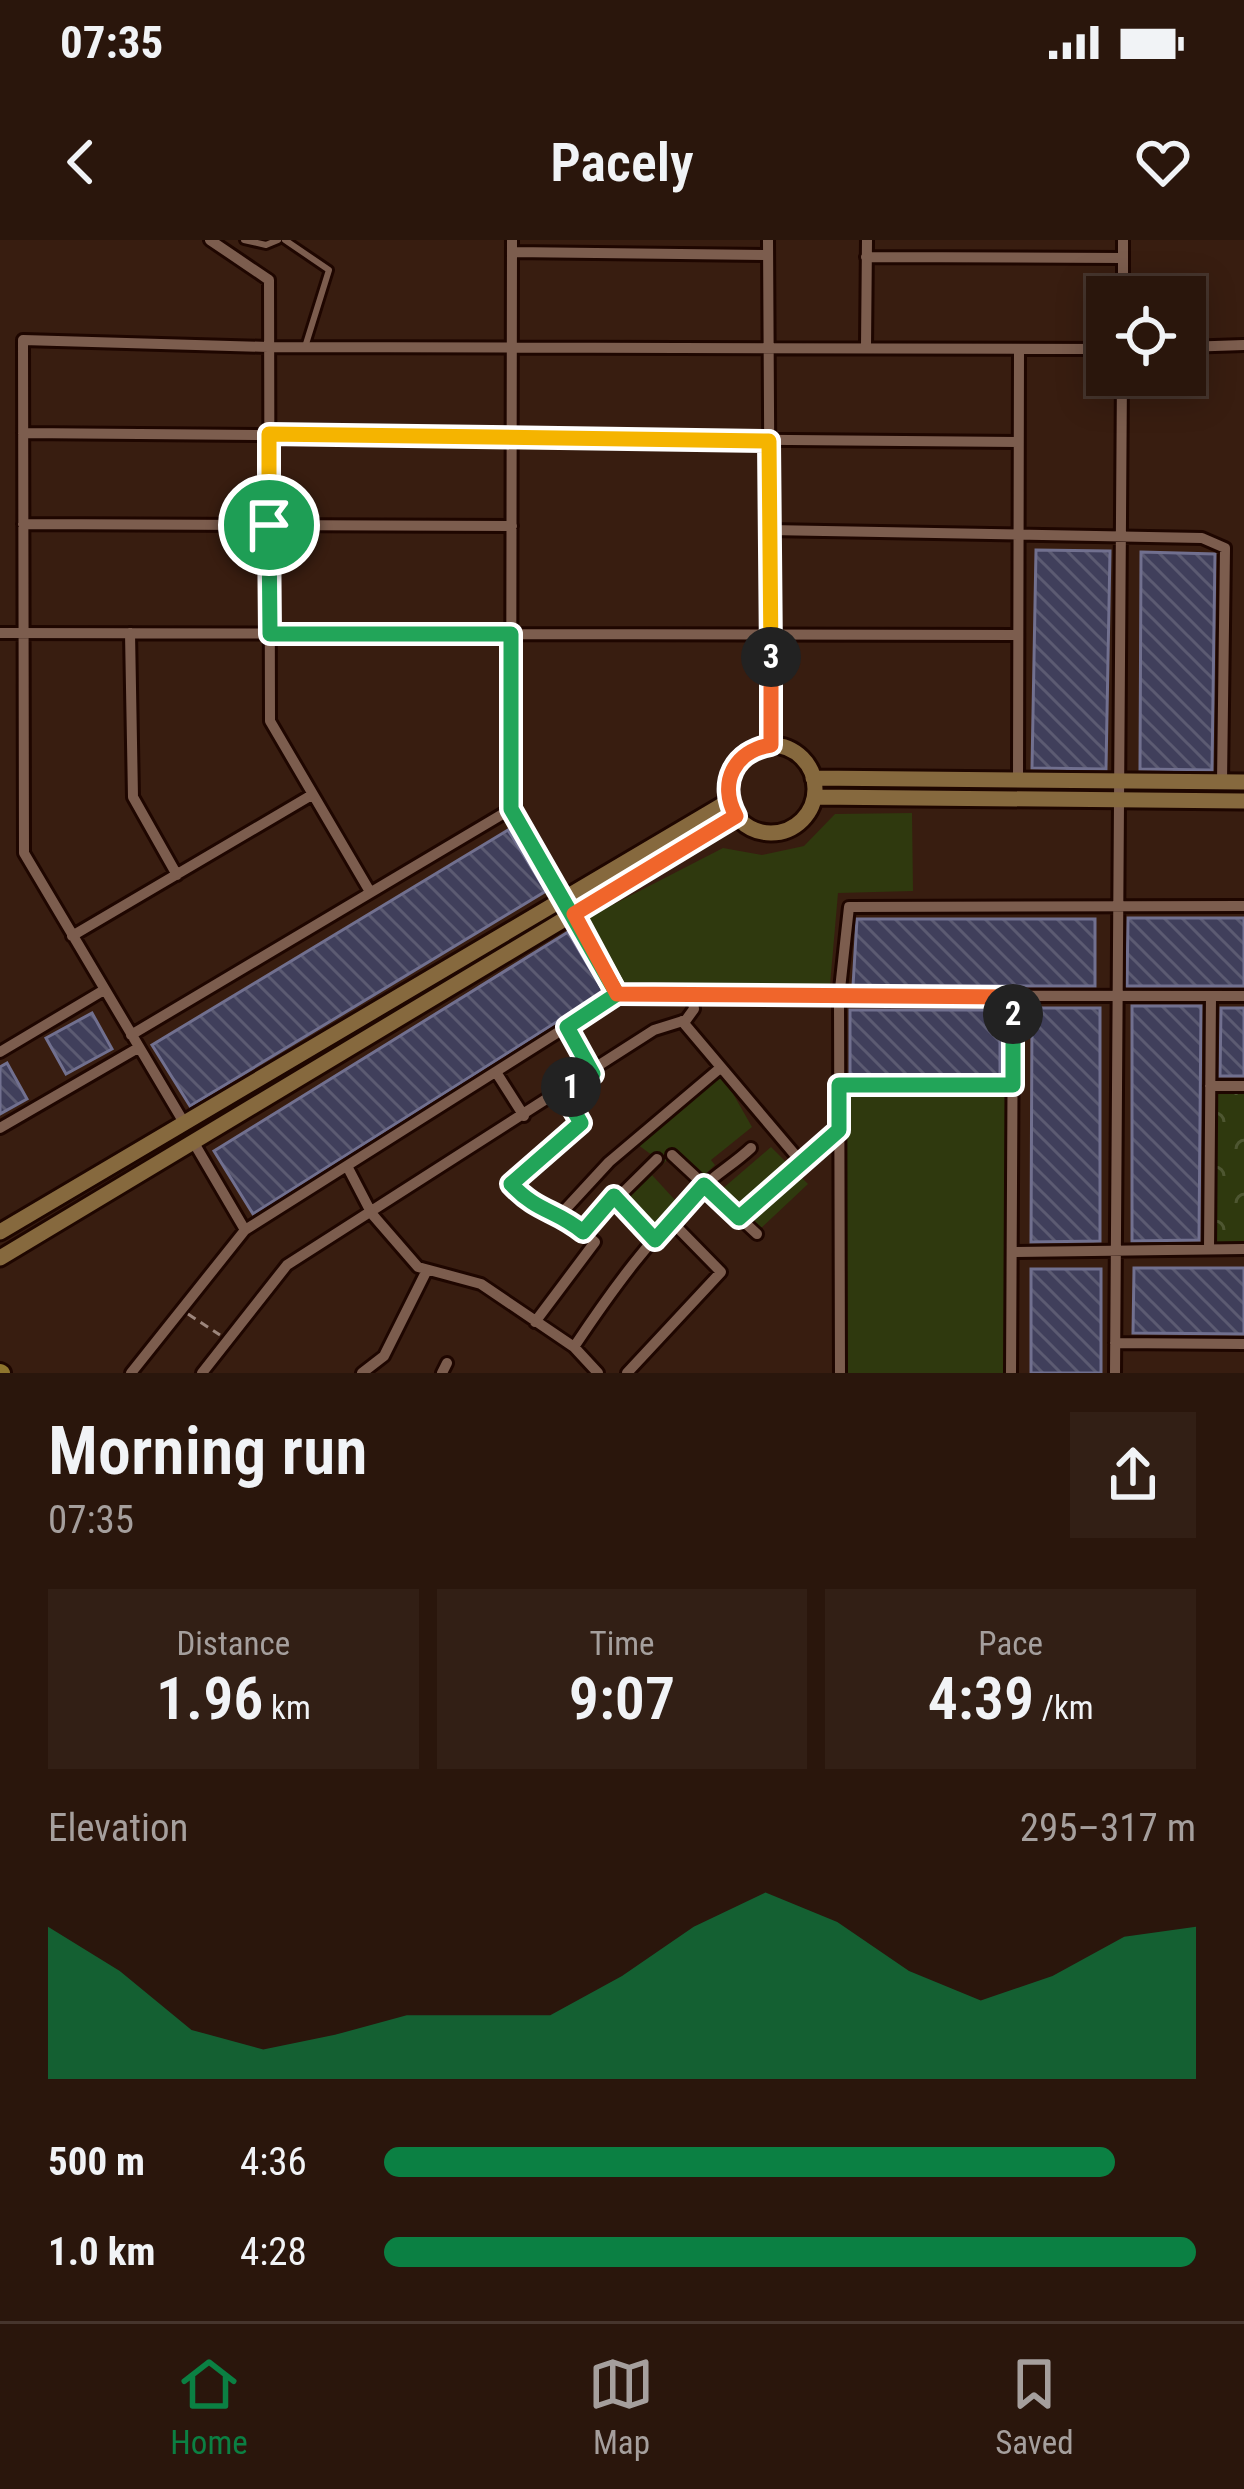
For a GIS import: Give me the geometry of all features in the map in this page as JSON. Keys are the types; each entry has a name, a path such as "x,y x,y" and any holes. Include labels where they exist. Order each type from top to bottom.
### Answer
{"main road":[{"path":"771,745 795,752 813,778 814,797 803,820 781,832 756,830 733,808 735,764 757,747 771,745"},
{"path":"813,778 1244,782"},
{"path":"814,797 1244,801"},
{"path":"0,1258 733,808"},
{"path":"0,1232 183,1121 569,906"},
{"path":"183,1121 194,1143"}],"street":[{"path":"210,240 269,280 270,721 369,890"},
{"path":"768,240 771,745"},
{"path":"866,347 867,240"},
{"path":"1123,240 1124,276"},
{"path":"617,994 511,809 512,246 768,255"},
{"path":"866,257 1124,258"},
{"path":"183,1121 24,853 23,340 268,347 1086,349"},
{"path":"1206,346 1244,345"},
{"path":"1018,779 1019,349"},
{"path":"1115,1373 1115,905 1123,396"},
{"path":"23,433 1017,442"},
{"path":"23,524 512,526"},
{"path":"770,530 1202,538 1225,548 1222,782"},
{"path":"0,633 1018,635"},
{"path":"130,633 133,797 177,875"},
{"path":"72,936 310,796"},
{"path":"131,1035 511,809"},
{"path":"840,1373 839,998 849,907 1244,906"},
{"path":"0,1052 104,990"},
{"path":"131,1373 245,1230 617,994 1244,996"},
{"path":"202,1373 279,1272 593,1074 654,1030 682,1021 692,1014 692,996"},
{"path":"1209,1250 1210,996"},
{"path":"1011,1373 1013,997"},
{"path":"682,1021 802,1163"},
{"path":"567,1027 593,1074"},
{"path":"0,1128 138,1048"},
{"path":"561,1214 609,1162 719,1069"},
{"path":"496,1072 524,1116"},
{"path":"839,1085 1013,1085"},
{"path":"1210,1086 1244,1086"},
{"path":"535,1322 595,1242 561,1214 534,1208 511,1184 581,1123 563,1092"},
{"path":"739,1218 839,1130"},
{"path":"194,1143 245,1230"},
{"path":"574,1347 671,1221 704,1185 751,1148"},
{"path":"672,1155 757,1234"},
{"path":"583,1232 614,1196 657,1159"},
{"path":"347,1166 372,1214 410,1259 427,1270 481,1283 574,1347 598,1373"},
{"path":"614,1196 655,1240"},
{"path":"628,1373 721,1272 671,1221"},
{"path":"1012,1252 1244,1249"},
{"path":"362,1373 384,1356 427,1270"},
{"path":"1115,1342 1244,1344"}],"lane":[{"path":"244,240 266,245 282,240 329,270 305,347"}],"path":[{"path":"182,1310 227,1340"}],"green space":[{"path":"912,813 913,891 838,893 830,985 621,982 587,918 723,848 762,855 804,846 835,814"},
{"path":"719,1069 752,1127 711,1160 715,1165 699,1180 672,1155 652,1175 675,1200 655,1240 614,1196 656,1158 634,1142"},
{"path":"839,1085 1013,1086 1011,1373 840,1373"},
{"path":"1210,1086 1244,1086 1244,1249 1209,1249"},
{"path":"771,1147 808,1184 759,1230 721,1190"}],"building":[{"path":"1036,550 1110,551 1106,769 1032,768"},
{"path":"1141,552 1215,554 1212,770 1140,769"},
{"path":"508,830 546,891 190,1106 152,1045"},
{"path":"1128,918 1244,918 1244,986 1127,986"},
{"path":"857,919 1095,919 1095,986 853,986"},
{"path":"568,932 604,992 253,1214 214,1151"},
{"path":"1132,1006 1201,1006 1199,1240 1132,1241"},
{"path":"1032,1008 1100,1008 1100,1241 1031,1242"},
{"path":"1221,1008 1244,1008 1244,1076 1220,1076"},
{"path":"850,1010 1000,1010 1000,1076 850,1075"},
{"path":"92,1013 112,1049 66,1074 46,1038"},
{"path":"7,1063 27,1099 0,1114 0,1067"},
{"path":"1134,1268 1244,1268 1244,1334 1133,1333"},
{"path":"1031,1269 1101,1269 1101,1373 1031,1373"}],"route":[{"path":"269,525 269,434 769,441 771,745 745,754 729,776 729,804 736,816 574,914 617,994 1013,997 1013,1085 839,1085 839,1130 739,1218 704,1185 655,1240 614,1196 583,1232 561,1214 534,1208 511,1184 581,1123 563,1092 593,1074 567,1027 617,994 511,809 511,634 270,634 269,525"}]}
